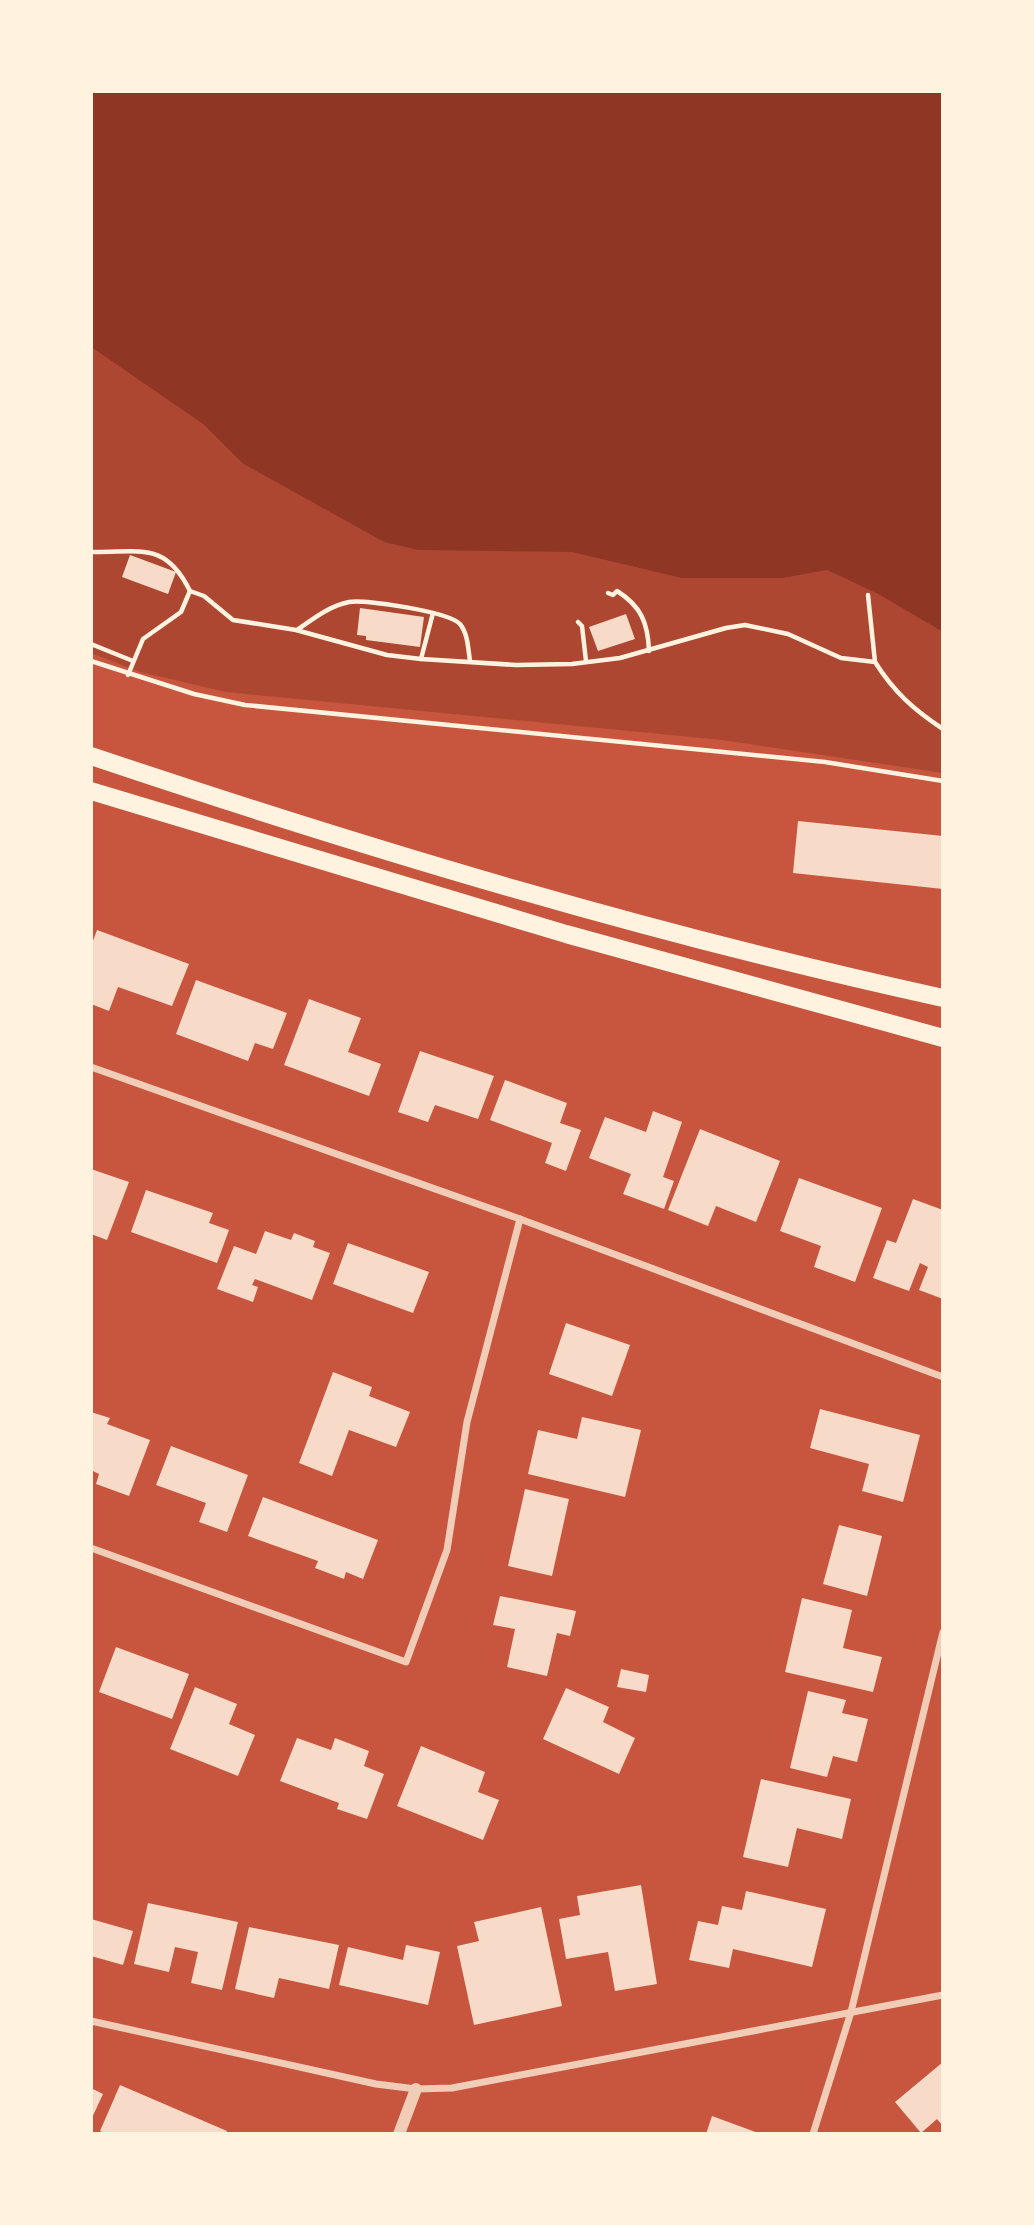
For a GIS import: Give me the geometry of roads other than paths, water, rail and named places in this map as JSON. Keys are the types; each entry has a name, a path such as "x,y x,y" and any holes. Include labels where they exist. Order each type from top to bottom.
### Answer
{"main road":[{"path":"91,756 253,810 576,906 943,998"},
{"path":"91,791 566,934 943,1038"}],"street":[{"path":"91,1066 520,1219 943,1377"},
{"path":"91,1548 406,1662 447,1550 467,1422 520,1219"},
{"path":"813,2134 851,2012 943,1632"},
{"path":"91,2021 416,2090 452,2088 943,1995"},
{"path":"399,2134 416,2090"}]}
